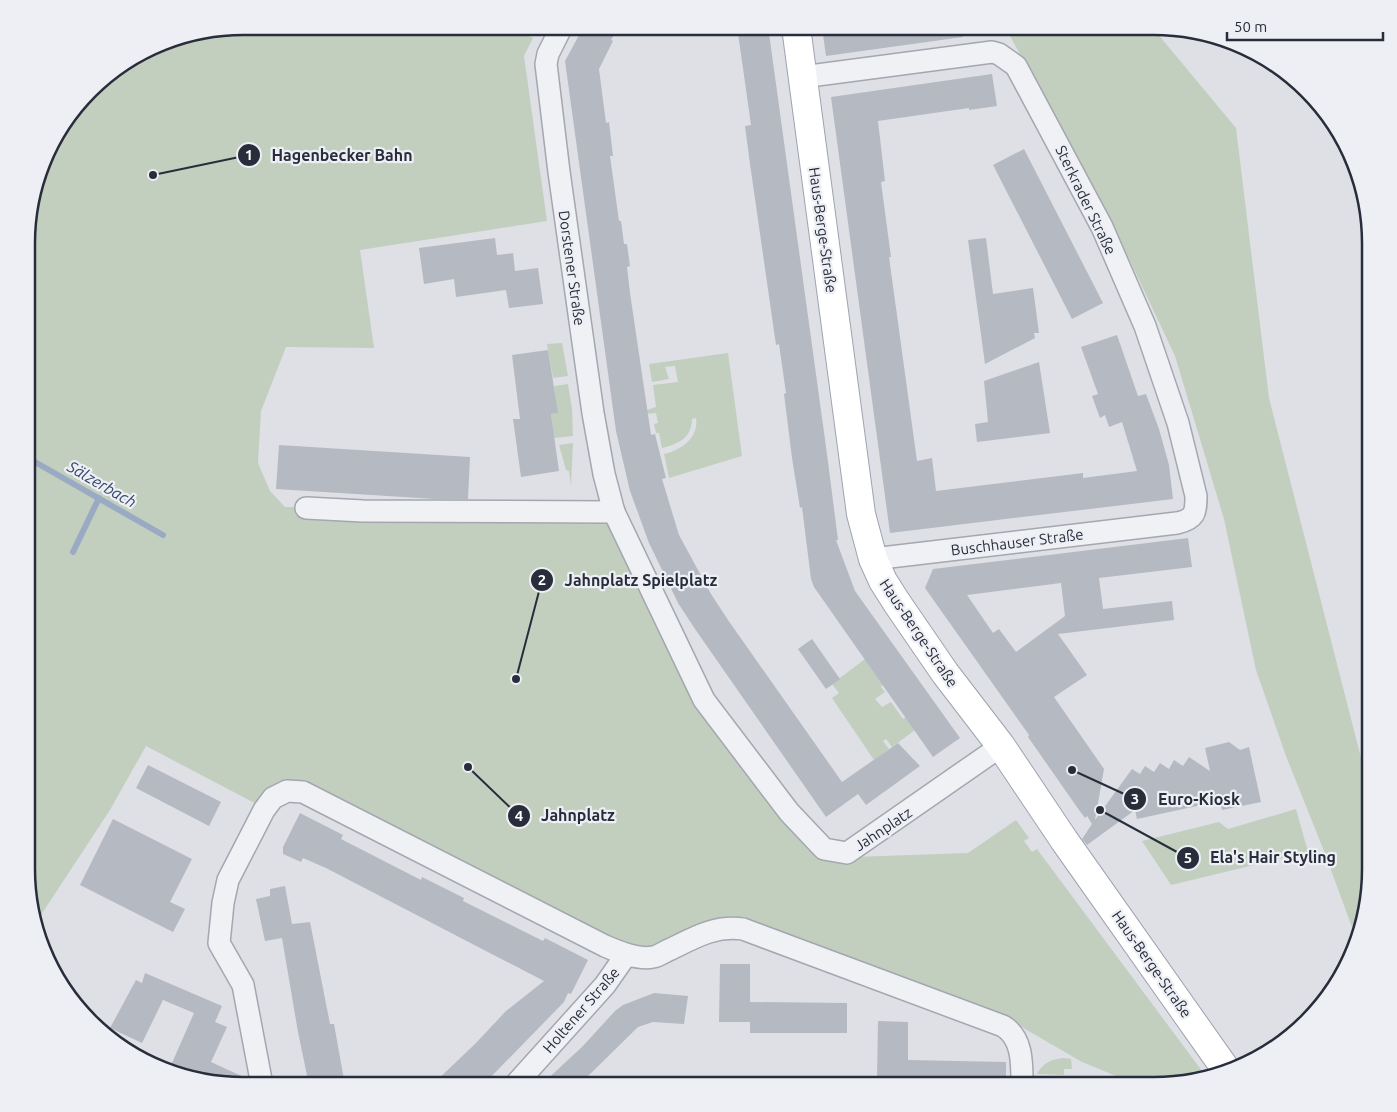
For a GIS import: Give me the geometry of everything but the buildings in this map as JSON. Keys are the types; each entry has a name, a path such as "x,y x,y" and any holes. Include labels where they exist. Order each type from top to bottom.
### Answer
{"main road":[{"name":"Haus-Berge-Straße","path":"797,35 861,514 873,559 897,603 945,673 1001,746 1069,847 1223,1065"}],"street":[{"name":"Dorstener Straße","path":"558,35 548,54 546,64 593,412 604,474 614,512"},
{"name":"Sterkrader Straße","path":"802,77 992,52 999,54 1016,66 1102,227 1145,326 1168,390 1191,470 1196,496 1196,508 1188,520 1161,524"},
{"path":"306,508 372,512 614,512"},
{"name":"Jahnplatz","path":"614,512 704,700 789,812 824,849 847,853 1001,746"},
{"name":"Buschhauser Straße","path":"873,559 1161,524"},
{"path":"260,1077 243,985 219,943 223,903 228,880 264,810 273,798 287,791 303,792 626,955 652,957 716,930 729,927 743,928 1003,1026 1011,1031 1017,1040 1022,1077"},
{"name":"Holtener Straße","path":"522,1077 605,985 626,955"}],"green space":[{"path":"230,35 527,35 533,38 524,56 547,221 360,250 374,348 286,347 261,411 258,463 270,491 285,507 607,515 656,627 702,702 783,811 854,857 968,853 1016,820 1029,838 1024,841 1032,852 1037,849 1202,1071 1167,1077 1118,1077 1082,1062 1020,1026 751,928 651,954 627,952 304,790 262,807 146,746 110,810 40,916 35,882 35,230 42,189 56,151 78,117 106,87 128,70 151,56 189,42"},
{"path":"1009,35 1159,35 1236,128 1269,398 1362,762 1362,882 1353,930 1286,756 1256,670 1224,519 1175,356 1105,208"},
{"path":"562,343 568,376 553,378 547,344"},
{"path":"728,353 742,456 669,478 664,454 677,450 688,442 695,432 696,418 692,419 690,431 683,439 662,448 659,433 656,433 654,424 658,423 656,413 647,414 647,410 656,407 653,385 678,382 675,366 665,367 669,379 652,382 649,364"},
{"path":"568,384 572,409 573,436 554,438 551,414 557,413 554,386"},
{"path":"573,443 571,486 569,471 566,470 559,445"},
{"path":"865,659 883,685 881,687 885,692 875,699 882,707 891,702 903,719 906,717 915,730 892,747 886,739 883,741 889,749 874,760 832,698 839,693 832,684"},
{"path":"1296,809 1308,852 1171,885 1142,841 1219,822 1228,829"},
{"path":"1064,1058 1071,1059 1072,1069 1064,1069 1064,1075 1037,1074 1048,1062"}],"waterway":[{"name":"Sälzerbach","path":"35,462 163,535"},
{"path":"73,552 99,498"}],"place":[{"name":"Hagenbecker Bahn","path":"153,175"},
{"name":"Jahnplatz Spielplatz","path":"516,679"},
{"name":"Jahnplatz","path":"468,767"},
{"name":"Euro-Kiosk","path":"1072,770"},
{"name":"Ela's Hair Styling","path":"1100,810"}]}
